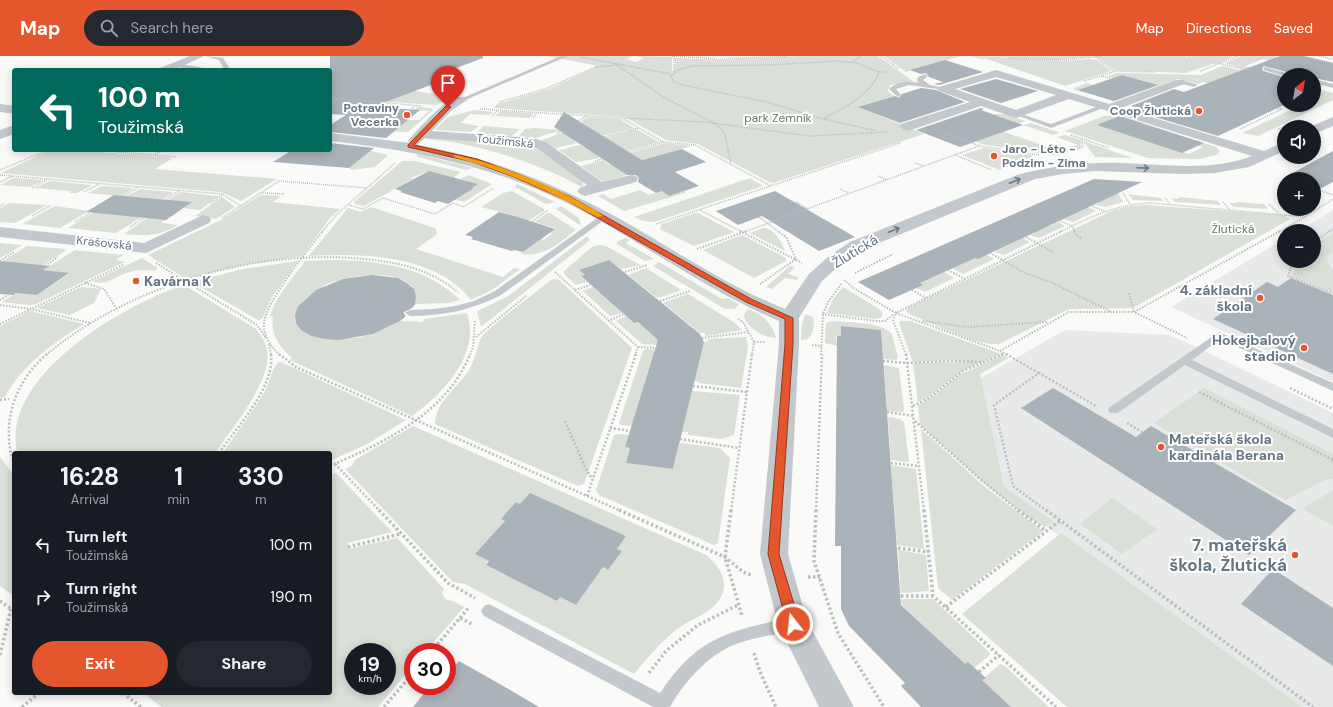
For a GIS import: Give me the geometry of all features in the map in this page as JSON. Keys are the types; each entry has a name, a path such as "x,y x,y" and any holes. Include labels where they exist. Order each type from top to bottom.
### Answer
{"street":[{"path":"170,68 199,56"},
{"path":"937,88 996,73 1264,155"},
{"path":"1106,107 1180,82"},
{"path":"937,88 1016,114 1069,95"},
{"path":"410,146 448,107 461,100"},
{"path":"906,127 982,102"},
{"path":"1321,127 1333,121"},
{"path":"0,135 12,131"},
{"name":"Toužimská","path":"422,134 528,141 541,145 598,186"},
{"name":"Toužimská","path":"332,136 410,146 475,161 516,175 567,198 748,300 789,318"},
{"name":"Žlutická","path":"789,318 815,278 834,271 856,246 1022,178 1040,173 1088,167 1216,169 1237,166 1277,149"},
{"path":"567,198 598,186 608,186 631,179"},
{"name":"Krašovská","path":"0,232 146,248 211,220"},
{"path":"789,318 789,344 774,554 793,624 837,707"}],"lane":[{"path":"208,56 221,59 226,67 225,68"},
{"path":"461,100 565,56"},
{"path":"175,66 190,68"},
{"path":"1265,70 1277,73"},
{"path":"925,76 920,78 920,81 937,88"},
{"path":"1180,82 1194,85"},
{"path":"1321,83 1333,86"},
{"path":"898,95 892,89 899,85 909,84 937,88"},
{"path":"1016,114 1051,126 1106,107"},
{"path":"410,313 440,312 469,306 498,293 603,218"},
{"path":"1114,410 1219,335 1333,388"},
{"path":"1184,360 1333,434"},
{"path":"489,611 636,689 662,705 684,676 707,652 728,640 793,624"}],"path":[{"path":"670,56 720,59 788,56"},
{"path":"674,56 674,72"},
{"path":"853,62 860,56"},
{"path":"882,56 903,71 895,72"},
{"path":"1094,56 1114,72"},
{"path":"1002,57 1064,60 1102,56"},
{"path":"1188,56 1220,64"},
{"path":"1198,72 1238,56"},
{"path":"1318,56 1333,60"},
{"path":"596,57 592,58 671,74 687,67 705,65 763,65 836,61 853,62 870,67 879,72 887,72"},
{"path":"1324,61 1333,60"},
{"path":"614,63 665,98 716,124 725,134 731,164"},
{"path":"596,67 616,65"},
{"path":"494,104 545,89 598,66"},
{"path":"823,119 865,91 877,79 879,72"},
{"path":"1055,91 1114,72 1155,72"},
{"path":"671,74 673,81 682,85 792,108 815,118 891,133"},
{"path":"1101,76 1111,78"},
{"path":"332,98 486,110 681,120 741,126 808,136 879,131"},
{"path":"334,102 340,98"},
{"path":"369,107 375,102"},
{"path":"410,110 415,105"},
{"path":"486,110 490,107"},
{"path":"492,116 497,110"},
{"path":"1234,132 1277,111"},
{"path":"533,118 538,113"},
{"path":"578,121 588,116"},
{"path":"622,118 664,142"},
{"path":"604,137 638,127"},
{"path":"940,131 980,146 1040,155"},
{"path":"1070,135 1110,148"},
{"path":"628,152 664,142 695,145 771,186"},
{"path":"630,233 900,144"},
{"path":"703,253 697,249 980,146"},
{"path":"0,170 43,152"},
{"path":"115,152 177,157 173,160"},
{"path":"154,155 158,152"},
{"path":"955,155 995,171"},
{"path":"220,451 263,387 270,372 272,356 264,322 276,296 325,229 348,205 399,159"},
{"path":"915,163 924,166"},
{"path":"0,175 222,194 241,206"},
{"path":"348,205 363,209 383,198 435,214 453,203 463,207 516,175"},
{"path":"0,182 13,176"},
{"path":"878,176 887,180"},
{"path":"32,188 48,179"},
{"path":"211,220 241,206 279,181 367,188"},
{"path":"84,192 99,184"},
{"path":"124,196 138,187"},
{"path":"840,189 850,193"},
{"path":"165,200 179,191"},
{"path":"1321,191 1333,195"},
{"path":"260,193 285,194"},
{"path":"1123,193 1130,204"},
{"path":"1165,198 1170,205"},
{"path":"1321,206 1333,199"},
{"path":"796,202 808,209"},
{"path":"1223,202 1229,210"},
{"path":"0,206 5,203"},
{"path":"823,314 885,321 896,313 1038,242 1104,211 1130,204 1170,205 1277,214"},
{"path":"1269,204 1277,212"},
{"path":"542,206 586,230"},
{"path":"1092,206 1104,211"},
{"path":"530,223 548,209"},
{"path":"700,210 805,265 834,271 868,266 894,253"},
{"path":"1000,351 1069,312 1134,312 1305,216"},
{"path":"759,217 786,237 796,259"},
{"path":"1060,221 1072,226 1076,235 1082,239"},
{"path":"1321,237 1333,229"},
{"path":"1026,237 1038,242 1054,253"},
{"path":"990,253 1025,273 1053,283 1111,312"},
{"path":"14,392 37,363 65,340 91,323 116,309 148,295 185,282 243,267 304,258 364,258 404,265 443,280 454,288 469,306 475,320 476,329 472,355 465,368 450,389 416,420 372,446 332,465"},
{"path":"150,259 185,282 257,325 280,358 296,368 725,557 743,572 758,577 820,577"},
{"path":"754,280 760,284 765,279 796,259"},
{"path":"640,261 653,269"},
{"path":"0,324 124,265"},
{"path":"624,272 647,265"},
{"path":"1291,268 1288,276 1333,293"},
{"path":"948,270 965,279"},
{"path":"834,271 855,289 896,313 1000,351 1100,408"},
{"path":"834,271 828,302 823,314 814,561 838,633 884,707"},
{"path":"555,272 638,347 660,348"},
{"path":"85,283 102,286 108,291 112,303 116,309"},
{"path":"575,290 590,284"},
{"path":"684,287 696,294"},
{"path":"912,290 926,298"},
{"path":"660,301 690,291"},
{"path":"1129,293 1134,312"},
{"path":"0,300 9,294"},
{"path":"0,305 31,308 91,323"},
{"path":"896,313 893,320 907,363 913,406 933,596"},
{"path":"608,320 624,314"},
{"path":"734,317 743,322 754,342 746,392 725,557 738,605 760,672 776,707"},
{"path":"917,320 968,327 1049,322"},
{"path":"702,338 748,332"},
{"path":"587,496 638,347"},
{"path":"913,406 929,398 964,370 1004,354"},
{"path":"884,361 907,363 950,361 984,362"},
{"path":"1039,373 994,405 1013,486 1313,707"},
{"path":"693,386 746,392"},
{"path":"1199,392 1333,460"},
{"path":"0,400 10,398 9,401"},
{"path":"887,412 914,416"},
{"path":"914,420 959,460 982,483 1046,531"},
{"path":"565,421 584,468 592,480"},
{"path":"1124,422 1142,432"},
{"path":"610,428 630,431"},
{"path":"680,440 739,448"},
{"path":"5,448 12,460"},
{"path":"891,463 919,466"},
{"path":"335,464 448,583 476,598 439,643"},
{"path":"946,607 1060,521"},
{"path":"348,547 400,534"},
{"path":"898,548 928,552"},
{"path":"901,596 933,596 1056,707"},
{"path":"0,601 12,609"},
{"path":"636,689 666,651 698,626 738,605"},
{"path":"0,655 12,613"},
{"path":"460,618 474,626"},
{"path":"979,672 999,655"},
{"path":"384,707 404,684"},
{"path":"22,707 37,695"},
{"path":"126,695 141,707"}],"shaded area":[{"name":"4. základní škola","path":"1333,210 1333,382 1171,307 1277,243 1277,268 1321,268 1321,224 1310,224"},
{"name":"Mateřská škola kardinála Berana","path":"1065,330 1169,335 1333,413 1333,707 1288,707 999,491 972,383"}],"green space":[{"name":"park Zemník","path":"546,56 633,56 626,59 636,62 644,58 635,56 672,57 672,71 675,69 675,58 723,60 799,56 878,56 914,82 890,85 888,91 894,96 859,107 924,134 773,183 698,144 666,140 625,117 494,108 497,104 549,89 599,66"},
{"path":"884,56 961,56 906,72"},
{"path":"978,56 1064,61 1091,59 1097,60 1111,71 1065,86"},
{"path":"992,56 1095,56 1056,60"},
{"path":"1095,56 1184,56 1216,63 1185,73 1115,70"},
{"path":"1191,56 1233,56 1219,63"},
{"path":"1242,56 1274,56 1311,68 1303,68 1263,59 1245,66 1256,69 1251,71 1225,63"},
{"path":"1222,66 1261,75 1277,87 1277,102 1203,82 1198,84 1178,79 1114,101 1075,90 1074,88 1087,83 1093,85 1079,90 1102,97 1145,81 1122,75 1113,78 1108,76 1117,73 1201,75"},
{"path":"332,83 396,88 455,97 436,105 376,101"},
{"path":"1321,90 1333,93 1333,100 1321,106 1321,94 1323,93 1321,93"},
{"path":"418,107 431,108 433,110 408,132 387,131 399,120 419,120 429,111 414,110"},
{"path":"474,110 493,112 489,115 470,114 461,123 479,126 471,132 435,130 448,117"},
{"path":"501,111 531,113 533,115 529,118 495,116"},
{"path":"1287,112 1308,112 1291,120 1277,120 1277,127 1258,136 1242,133"},
{"path":"996,114 1006,114 1025,121 1019,124 999,116 1004,132 1060,151 1078,145 1057,137 1065,135 1081,140 1081,147 1058,156 982,144 948,131"},
{"path":"1104,116 1120,116 1143,123 1114,130 1189,154 1203,147 1182,140 1188,138 1216,147 1220,151 1216,155 1199,159 1148,158 1065,131"},
{"path":"589,117 620,119 634,128 602,136 581,123 583,122 581,121"},
{"path":"1031,123 1059,133 1053,135 1023,125"},
{"path":"483,126 520,129 512,136 477,133"},
{"path":"535,128 561,130 536,138 519,136 525,129"},
{"path":"636,129 659,142 627,151 605,138"},
{"path":"564,132 577,143 556,148 542,140"},
{"path":"428,136 521,143 532,146 583,181 583,185 582,187 546,170 505,155 464,144 425,139"},
{"path":"1083,141 1133,158 1095,157"},
{"path":"664,143 692,146 642,160 630,153"},
{"path":"580,145 585,148 587,147 600,158 576,162 559,150"},
{"path":"984,148 1033,156 1000,170 962,155"},
{"path":"367,150 388,155 375,167 351,170 349,168 364,156"},
{"path":"46,152 101,152 173,158 155,169 277,179 241,201 220,192 1,173"},
{"path":"418,154 473,168 466,170 418,157 416,155"},
{"path":"603,160 609,164 612,163 634,173 603,182 581,166"},
{"path":"402,161 414,161 461,172 452,179 429,171 411,178 413,179 364,206 355,204 354,202"},
{"path":"469,175 492,184 464,202 452,199 463,193 465,194 477,184 460,179"},
{"path":"14,178 42,181 30,187 0,185"},
{"path":"750,178 763,186 654,222 643,221 634,217"},
{"path":"50,181 91,186 77,193 69,193 71,191 34,188"},
{"path":"517,184 555,202 546,204 515,187"},
{"path":"102,186 132,189 122,196 88,193"},
{"path":"140,189 173,193 163,199 126,196"},
{"path":"640,190 649,195 662,191 669,196 685,191 685,193 624,211 598,196 603,194 611,199"},
{"path":"512,191 544,209 544,211 529,220 481,207 503,193"},
{"path":"181,192 219,196 200,210 183,208 191,202 168,200"},
{"path":"1118,193 1123,202 1105,207 1095,205 1099,203 1097,201"},
{"path":"1128,194 1161,198 1163,201 1133,200"},
{"path":"259,196 281,196 273,202 340,209 330,218 302,256 242,265 186,279 148,255 221,220"},
{"path":"222,197 235,207 216,219 195,216"},
{"path":"1179,197 1218,201 1221,205 1175,202 1171,198 1179,199"},
{"path":"1236,202 1264,204 1269,209 1234,207 1229,203 1237,203"},
{"path":"9,203 47,205 15,223 0,222 0,208"},
{"path":"1146,205 1277,215 1277,216 1284,216 1290,219 1281,224 1277,224 1277,226 1133,308 1069,309 999,344 989,344 966,338 909,314 906,311 909,307 1114,210 1131,206"},
{"path":"55,206 89,211 60,228 22,224"},
{"path":"561,206 579,218 581,226 556,209"},
{"path":"371,207 435,228 437,232 436,235 416,249 503,277 514,268 520,269 492,290 471,300 456,285 438,273 418,265 374,256 309,256 348,208 361,212"},
{"path":"1089,207 1096,211 1073,222 1063,219 1068,217 1066,215"},
{"path":"102,212 142,217 116,233 68,228 92,213"},
{"path":"547,213 550,213 576,230 557,245 544,251 521,254 541,239 544,240 552,234 550,233 555,228 535,222"},
{"path":"698,213 734,232 694,246 660,229 662,224"},
{"path":"147,218 168,218 161,223 178,225 159,233 139,235 124,234"},
{"path":"1058,222 1065,226 1039,238 1030,235 1035,233 1032,231 1047,224 1050,226"},
{"path":"763,228 771,230 774,233 785,251 750,233"},
{"path":"1333,233 1333,254 1330,253 1327,260 1333,271 1333,292 1292,276 1295,268 1321,268 1321,241"},
{"path":"742,235 786,258 786,261 754,278 703,250"},
{"path":"587,236 590,240 481,327 477,311 507,297"},
{"path":"625,238 630,240 626,243 654,259 645,261 617,244 617,242"},
{"path":"1023,238 1030,242 1004,255 994,252"},
{"path":"0,243 21,245 21,246 0,258"},
{"path":"599,245 606,246 640,265 621,269 609,260 579,270 585,275 581,277 587,282 576,285 564,274 564,271 592,247"},
{"path":"27,246 65,249 65,251 35,270 0,263"},
{"path":"75,250 123,255 116,260 125,262 36,304 30,305 2,302 16,293 37,295 69,274 43,270"},
{"path":"987,255 994,259 963,274 952,268 975,257 978,259"},
{"path":"142,258 158,268 155,271 144,270 130,272 102,283 93,281"},
{"path":"336,260 386,264 418,273 447,289 460,300 448,303 415,304 414,291 408,282 396,277 382,275 366,276 337,281 327,284 319,289 298,306 311,336 324,339 356,338 373,334 400,321 423,322 424,319 467,313 470,329 469,344 464,358 447,384 424,407 412,416 290,360 292,358 276,340 272,323 273,316 270,316 276,301 305,261"},
{"path":"298,261 272,297 262,319 258,320 192,282 243,269"},
{"path":"659,262 722,299 728,298 739,304 735,309 725,309 653,266"},
{"path":"790,266 795,267 788,274 798,277 797,280 785,278 772,289 766,287"},
{"path":"646,268 681,290 661,297 656,297 628,275"},
{"path":"944,272 954,278 925,292 916,288 922,285 920,283"},
{"path":"551,280 559,280 632,348 584,484 578,486 435,424 436,416 443,402 471,367 482,336 507,314"},
{"path":"184,285 256,329 266,345 267,363 257,390 240,418 216,451 17,451 17,424 28,396 48,370 73,346 102,325 160,294"},
{"path":"81,287 101,289 94,303 70,315 37,308"},
{"path":"593,287 600,293 603,292 622,313 610,316 583,291"},
{"path":"843,287 879,309 882,312 882,317 876,319 827,313 833,299"},
{"path":"688,294 735,323 742,330 706,336 705,333 700,333 663,303"},
{"path":"748,309 758,314 770,324 776,338 771,338 761,334 751,328 744,315"},
{"path":"30,311 84,324 39,356 20,375 5,397 0,398 0,326"},
{"path":"805,314 813,317 814,325 811,336 805,340 801,340 802,324"},
{"path":"626,316 634,323 638,322 662,343 661,345 642,344 616,321"},
{"path":"832,321 872,325 887,330 892,334 898,358 896,360 883,359 881,330 841,326 841,336 836,336 837,346 825,343 826,323"},
{"path":"900,321 910,321 1001,354 963,370 928,397 918,402 913,363 973,362 949,360 913,362 899,323"},
{"path":"746,337 748,347 741,388 700,383 694,380 704,342 709,341 708,339"},
{"path":"645,349 660,350 632,426 621,425 619,423 643,351"},
{"path":"1003,355 1009,358 980,374 1004,487 1054,522 1045,527 1030,519 985,484 920,425 918,405 931,398 959,375"},
{"path":"281,362 406,420 369,443 332,460 332,451 224,451 262,396 277,364"},
{"path":"884,365 899,368 903,412 887,411"},
{"path":"1204,388 1333,454 1333,479 1327,479 1285,500 1154,423"},
{"path":"692,391 740,395 734,435 722,439 687,435 688,432 682,432"},
{"path":"888,417 900,419 904,422 909,461 907,462 891,460"},
{"path":"413,426 706,555 717,566 721,573 724,586 723,593 713,607 681,626 671,634 654,650 634,674 465,584 453,582 345,469 352,466 355,460","holes":["516,503 587,524 590,520 626,536 617,549 622,551 608,570 603,567 576,605 560,597 557,601 535,590 538,586 510,571 506,576 486,565 505,521 501,519"]},
{"path":"921,429 985,487 1043,531 952,600 938,588"},
{"path":"614,435 629,435 625,447 630,448 626,463 673,469 680,443 720,448 730,458 718,543 714,545 599,495 596,490"},
{"path":"0,457 12,472 12,595 0,586"},
{"path":"891,465 916,469 924,549 897,545"},
{"path":"336,473 392,532 347,543 349,549 397,538 444,589 442,593 445,599 464,607 433,643 404,643 404,677 396,686 396,643 344,643 344,695 388,695 378,707 162,707 146,695 332,695 332,474"},
{"path":"1333,490 1333,526 1304,508"},
{"path":"1112,498 1157,529 1122,554 1080,524"},
{"path":"1061,533 1302,707 1067,707 962,614"},
{"path":"898,550 926,555 929,591 901,593"},
{"path":"901,599 933,599 989,652 990,655 974,668 965,665 902,605"},
{"path":"1000,664 1005,666 1049,707 1011,707 982,680"}],"building":[{"path":"330,56 483,56 483,58 440,74 452,77 372,107 420,110 386,138 332,132 332,124 346,115 332,114 332,68 330,68"},
{"path":"1280,56 1304,56 1333,63 1333,82 1321,79 1321,68 1277,68 1277,70 1264,66 1262,69 1263,71 1277,75 1277,108 1218,136 1135,111 1141,109 1131,106 1174,89 1184,92"},
{"path":"945,60 983,72 939,85 934,84 943,82 929,77 926,73 921,74 910,70"},
{"path":"1122,75 1158,85 1114,101 1078,90"},
{"path":"996,79 1038,91 1001,103 960,89"},
{"path":"921,88 936,90 965,102 900,123 858,107 895,96 899,98 902,94"},
{"path":"981,108 984,109 981,110 1023,125 960,147 916,130"},
{"path":"564,112 642,160 682,149 706,162 675,172 699,186 669,196 662,191 656,193 638,182 639,178 636,175 627,175 554,127"},
{"path":"1120,116 1204,143 1182,153 1097,125"},
{"path":"332,143 374,148 349,168 273,162 289,152 332,152"},
{"path":"1333,151 1333,182 1321,188 1321,172 1294,172 1309,164 1321,164 1321,158"},
{"path":"429,171 478,184 448,204 438,201 435,203 395,189"},
{"path":"1094,179 1142,182 978,259 975,258 920,283 923,285 889,300 858,282"},
{"path":"775,191 855,237 819,251 762,216 738,225 716,211"},
{"path":"114,195 192,202 166,220 86,212"},
{"path":"499,212 555,229 523,252 512,251 471,239 473,237 465,235"},
{"path":"609,260 700,334 704,342 673,469 626,463 630,448 625,447 658,340 638,322 634,323 581,276 585,275 579,270"},
{"path":"0,261 50,266 43,270 69,273 37,295 16,293 13,295 0,294"},
{"path":"372,275 398,278 414,289 416,296 415,305 404,312 406,316 400,321 373,334 339,340 311,336 301,330 296,323 295,315 298,306 316,290 343,279"},
{"name":"Hokejbalový stadion","path":"1291,278 1333,295 1333,374 1213,319 1267,282 1278,287"},
{"path":"841,326 881,330 901,605 965,664 968,662 986,678 982,680 1011,707 921,707 901,686 905,683 849,626 841,609 841,546 835,546 837,336 841,336"},
{"path":"1053,388 1136,437 1151,426 1296,510 1249,555 1021,408"},
{"path":"530,493 626,536 617,549 622,551 608,570 603,567 576,605 560,597 557,601 486,565 489,561 475,554 505,521 501,519 516,502 520,504"},
{"path":"1273,569 1333,608 1333,666 1241,604"},
{"path":"459,661 539,707 413,707 423,695 456,695 456,664"}],"slow traffic":[{"path":"455,156 516,175 568,198 599,216"}],"place":[{"name":"Coop Žlutická","path":"1199,111"},
{"name":"Potraviny Vecerka","path":"407,115"},
{"name":"Jaro - Léto - Podzim - Zima","path":"994,156"},
{"name":"Kavárna K","path":"136,281"},
{"name":"4. základní škola","path":"1260,298"},
{"name":"Hokejbalový stadion","path":"1304,348"},
{"name":"Mateřská škola kardinála Berana","path":"1161,447"},
{"name":"7. mateřská škola, Žlutická","path":"1295,555"}],"route":[{"path":"448,107 410,146 475,161 516,175 568,198 748,300 789,318 789,344 774,554 793,624"}]}
